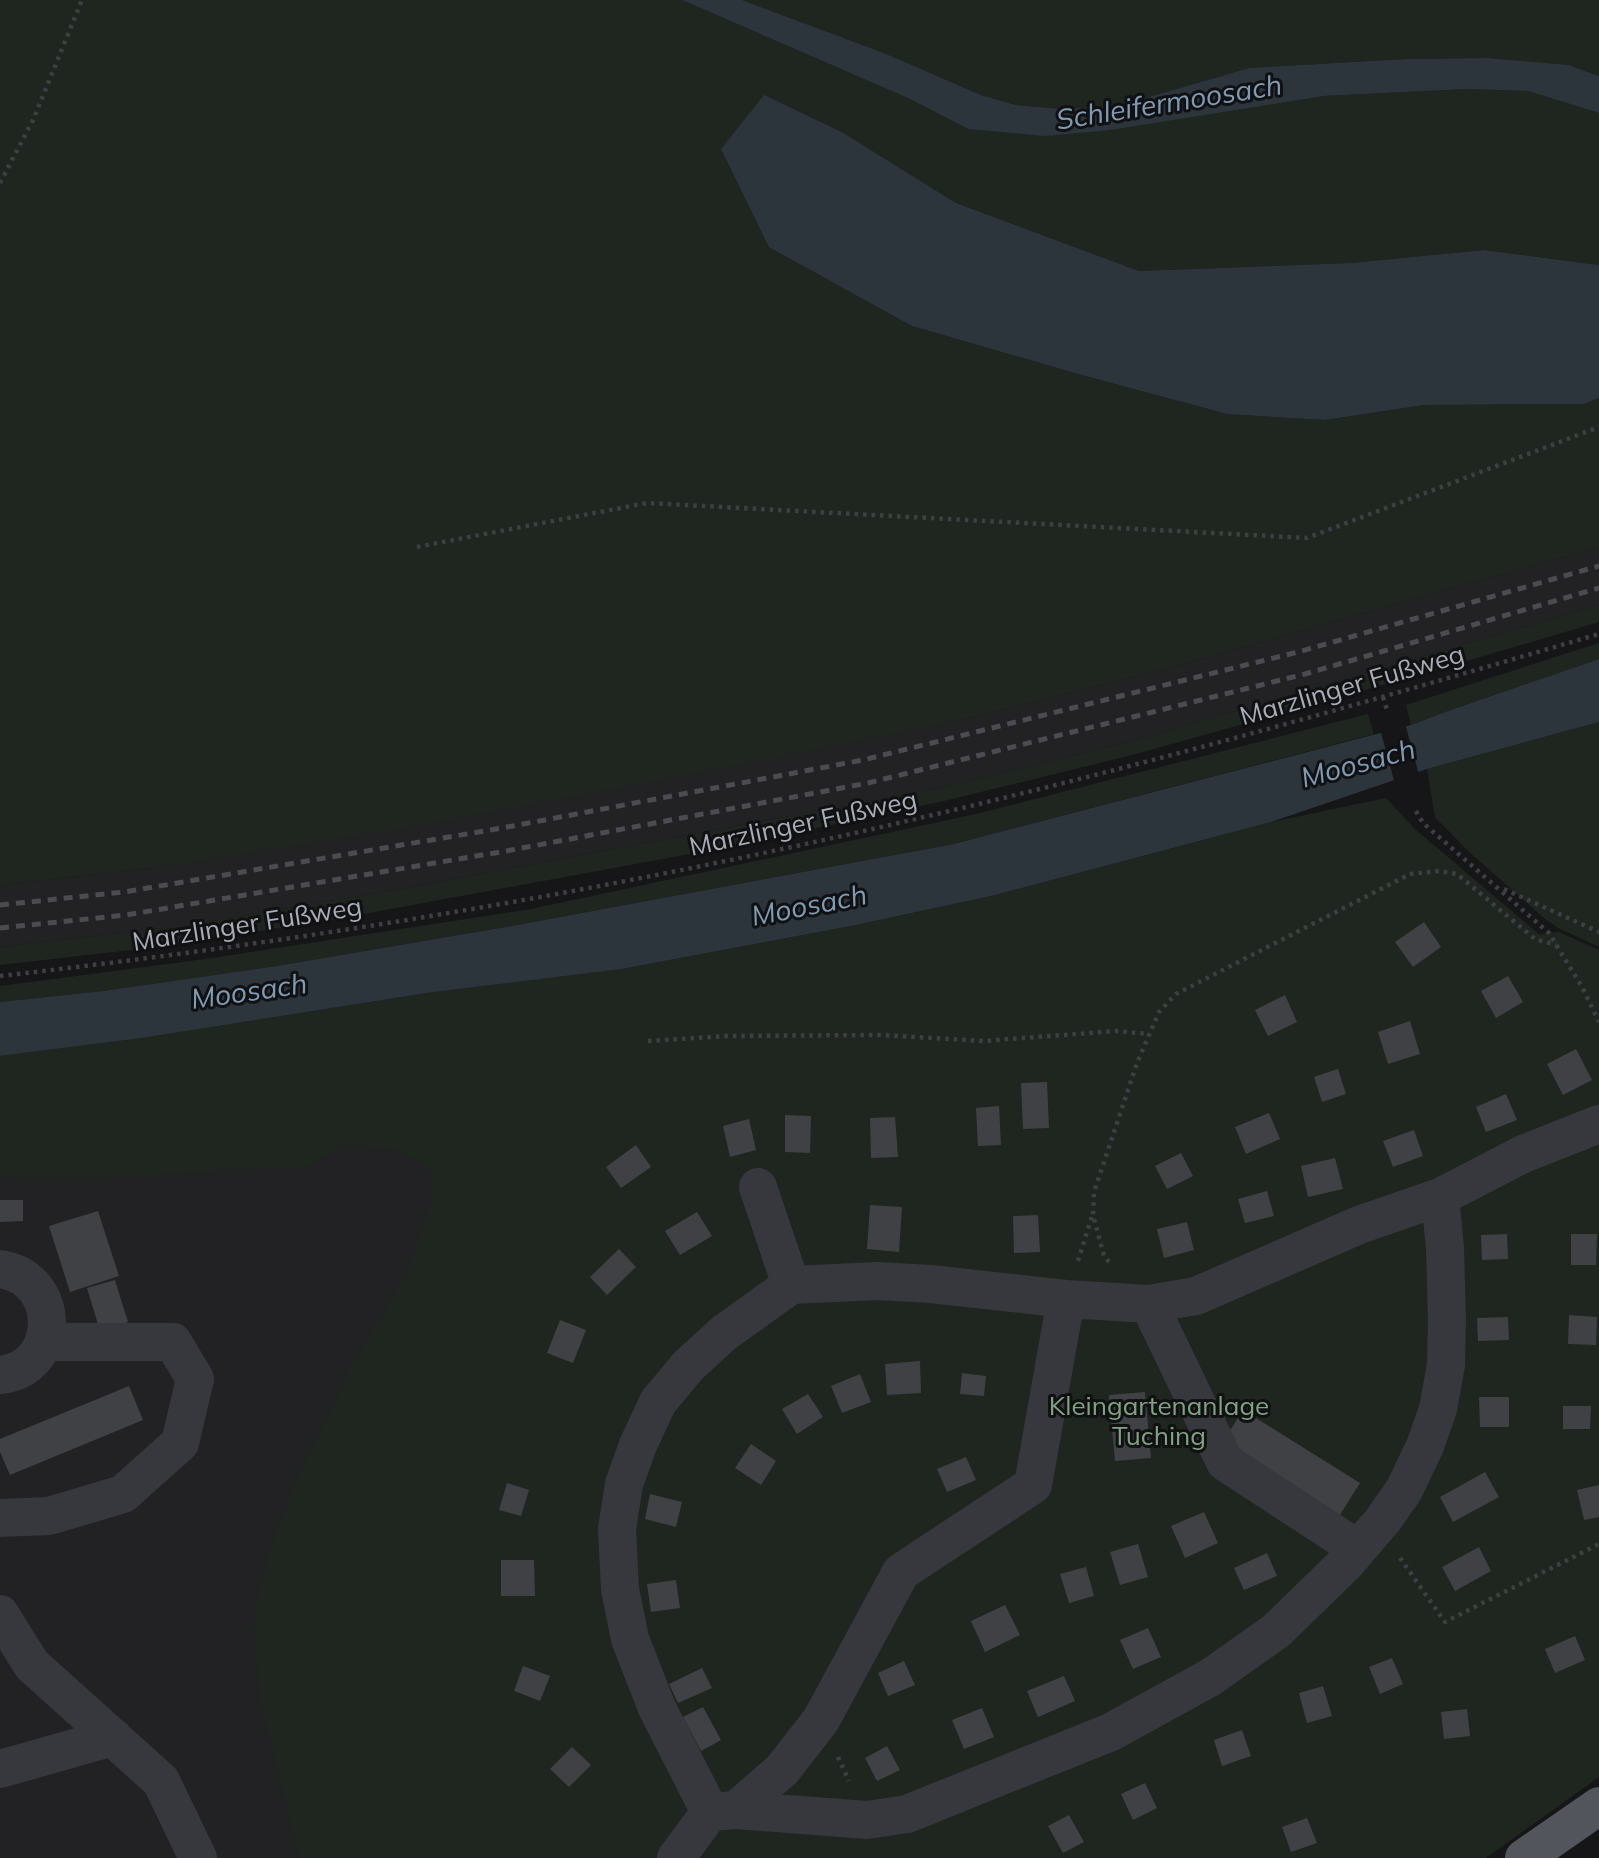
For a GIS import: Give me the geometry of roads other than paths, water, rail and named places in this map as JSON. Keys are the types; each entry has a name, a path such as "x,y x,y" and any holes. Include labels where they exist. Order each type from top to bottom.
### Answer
{"main road":[{"path":"1524,1858 1599,1806"}],"lane":[{"path":"723,1811 657,1708 630,1639 620,1589 617,1528 624,1484 658,1402 688,1366 724,1333 791,1285 877,1281 1149,1304 1196,1296 1359,1225 1440,1197 1523,1154 1599,1125"},
{"path":"758,1187 791,1285"},
{"path":"723,1811 867,1820 906,1814 1111,1732 1210,1677 1276,1631 1358,1549 1383,1520 1404,1490 1425,1446 1438,1409 1444,1376 1447,1319 1440,1197"},
{"path":"0,1269 11,1270 28,1280 39,1292 46,1309 48,1328 44,1342 34,1358 19,1370 0,1375"},
{"path":"676,1858 723,1811 782,1770 821,1720 901,1572 1032,1485 1066,1299"},
{"path":"1149,1304 1225,1462 1358,1549"},
{"path":"0,1518 49,1516 123,1494 180,1443 195,1379 173,1342 44,1342"},
{"path":"0,1614 32,1665 161,1781 198,1858"},
{"path":"0,1769 113,1738"}],"water":[{"name":"Schleifermoosach","path":"682,0 742,0 884,53 981,95 1016,105 1061,109 1118,106 1249,68 1406,59 1488,58 1569,65 1599,76 1599,113 1528,91 1468,89 1323,96 1110,130 1045,136 968,129 910,99"},
{"path":"764,95 842,132 956,203 1139,271 1351,263 1484,250 1599,265 1599,398 1584,404 1424,405 1325,420 1227,414 912,326 769,247 721,149"},
{"name":"Moosach","path":"1599,659 1599,722 1427,769 1271,822 991,896 856,925 622,969 427,993 142,1038 0,1056 0,1002 103,991 277,966 517,925 954,844 1411,725"}],"railway":[{"path":"0,905 124,892 502,828 863,760 1298,652 1599,566"},
{"path":"0,928 126,915 506,851 868,783 1305,674 1599,588"}],"park label":[{"name":"Kleingartenanlage Tuching","path":"1159,1421"}]}
